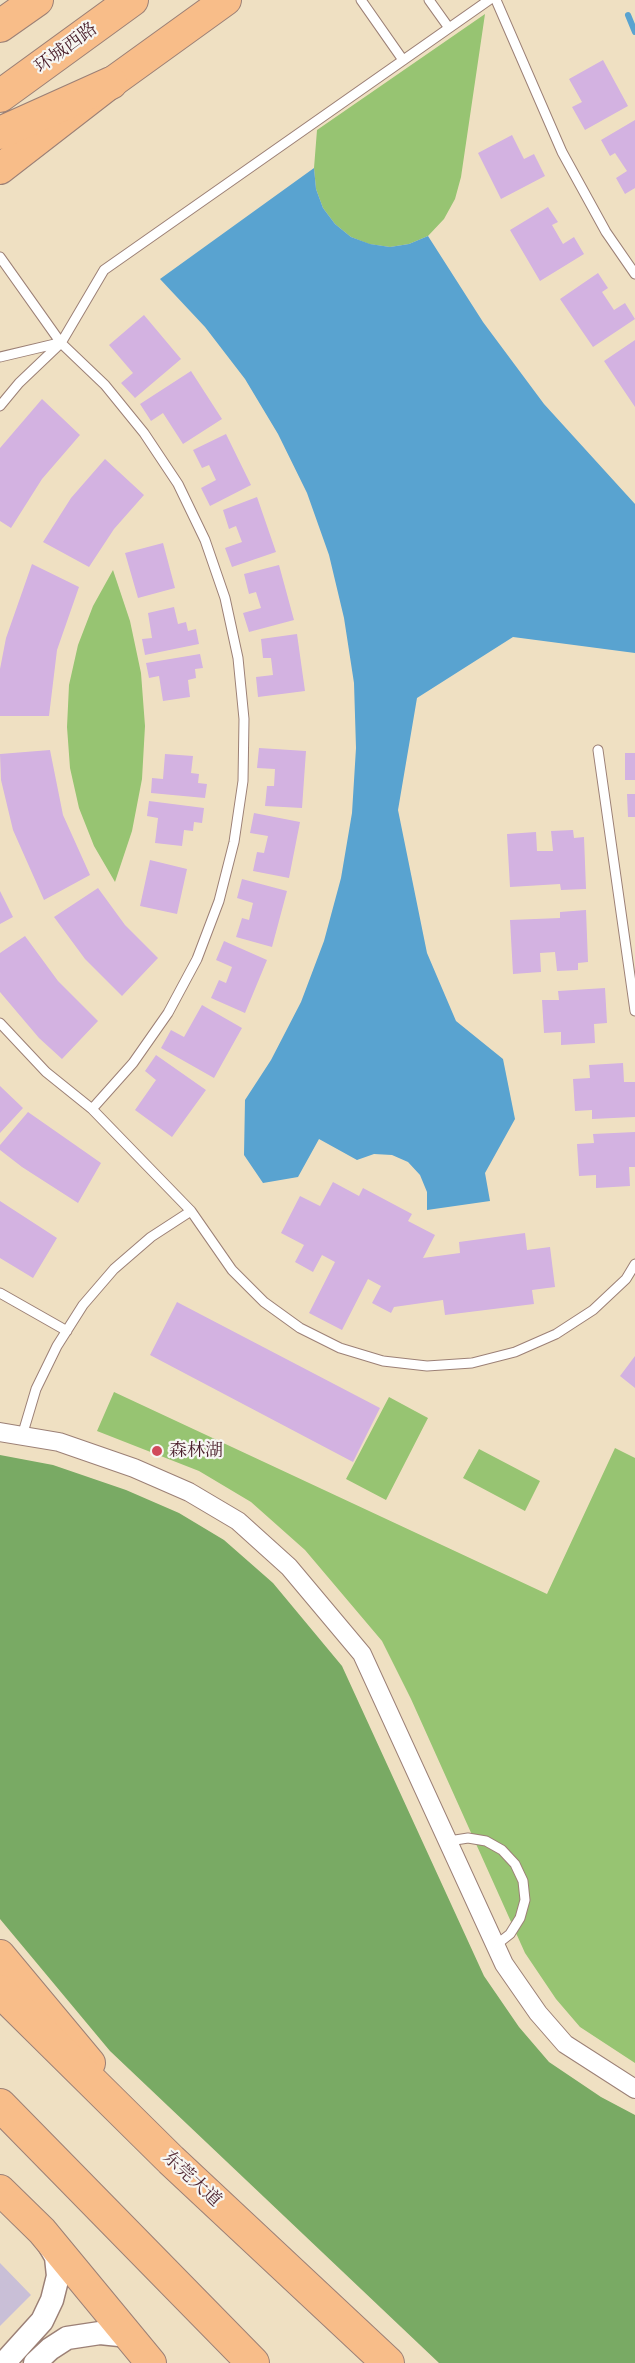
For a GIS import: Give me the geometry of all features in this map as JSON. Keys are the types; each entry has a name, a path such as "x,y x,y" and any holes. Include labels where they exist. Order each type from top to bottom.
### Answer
{"highway":[{"path":"0,26 37,0"},
{"name":"环城西路","path":"0,96 132,0"},
{"path":"0,134 111,83"},
{"name":"东莞大道","path":"0,1991 171,2160 388,2363"},
{"path":"0,2105 253,2363"}],"main road":[{"path":"0,169 111,83 226,0"},
{"path":"0,1955 171,2160"},
{"path":"0,2190 42,2231 151,2363"}],"street":[{"path":"0,1432 59,1442 134,1468 189,1492 238,1521 289,1567 362,1654 504,1964 538,2013 565,2044 635,2089"},
{"path":"4,2363 42,2320 52,2300 58,2276 56,2257 42,2231"},
{"path":"35,2363 67,2338 100,2333 129,2336"}],"lane":[{"path":"361,0 403,60"},
{"path":"429,0 449,28"},
{"path":"0,406 19,383 61,343 104,270 489,0"},
{"path":"496,0 562,152 606,232 635,274"},
{"path":"0,257 61,343 105,385 144,433 178,484 205,540 229,618 238,658 244,719 243,781 234,842 219,901 197,959 168,1013 133,1064 92,1109"},
{"path":"0,357 61,343"},
{"path":"598,750 635,1011"},
{"path":"0,1023 46,1072 92,1109 191,1211 232,1270 264,1302 300,1328 340,1348 383,1360 427,1366 472,1363 515,1352 556,1334 593,1310 631,1282 635,1264"},
{"path":"22,1436 36,1389 66,1331 83,1305 114,1269 151,1237 191,1211"},
{"path":"0,1293 66,1331"},
{"path":"449,1841 477,1840 502,1850 515,1864 523,1881 525,1900 520,1918 510,1934 496,1946"}],"shaded area":[{"path":"0,2263 31,2295 0,2326"}],"green space":[{"path":"485,14 461,177 455,199 444,219 428,236 409,244 390,247 369,244 351,237 335,224 323,208 316,189 314,168 317,130"},
{"path":"113,570 130,621 141,673 145,726 142,779 132,831 115,882 94,846 79,808 70,768 67,727 69,685 78,645 93,606"},
{"path":"114,1392 547,1594 615,1448 635,1458 635,2063 580,2027 556,1999 525,1953 411,1699 382,1641 305,1550 251,1502 199,1471 97,1431"},
{"path":"389,1397 428,1418 386,1500 346,1479"},
{"path":"479,1449 540,1481 525,1511 463,1478"},
{"path":"0,1455 53,1465 126,1490 179,1513 224,1540 273,1583 342,1666 484,1976 519,2027 549,2062 601,2097 635,2115 635,2363 439,2363 110,2051 0,1919"}],"water":[{"path":"314,168 316,189 323,208 335,224 351,237 370,244 390,247 409,244 428,236 483,322 544,404 635,504 635,653 513,637 417,698 398,810 427,953 456,1021 503,1059 515,1119 485,1173 490,1201 427,1210 427,1192 420,1175 408,1162 392,1155 374,1154 357,1160 319,1139 298,1177 263,1183 244,1155 245,1100 271,1060 301,1002 324,941 341,878 352,813 356,748 354,683 344,618 329,555 307,493 278,434 245,379 205,327 160,279"}],"building":[{"path":"603,60 628,106 585,130 572,107 582,102 569,79"},
{"path":"635,120 635,188 625,194 616,178 627,171 615,153 610,156 601,140"},
{"path":"512,135 524,159 534,154 545,176 501,199 478,153"},
{"path":"548,207 558,222 552,225 563,244 574,237 584,254 540,281 510,230"},
{"path":"598,273 608,288 602,292 614,310 625,303 635,319 593,347 560,299"},
{"path":"144,315 181,359 135,398 121,383 133,373 109,345"},
{"path":"635,340 635,407 604,361"},
{"path":"191,371 222,419 183,444 163,413 151,421 140,404"},
{"path":"42,399 80,435 42,479 11,528 0,521 0,448"},
{"path":"226,434 251,485 210,506 201,488 216,480 209,465 202,468 193,450"},
{"path":"105,459 144,495 114,529 89,567 43,542 71,498"},
{"path":"257,497 276,552 232,567 225,548 242,542 236,526 229,529 223,510"},
{"path":"163,543 175,588 138,598 125,553"},
{"path":"32,564 79,587 57,650 49,716 0,716 0,669 6,638"},
{"path":"279,565 294,620 249,632 243,613 261,608 256,592 249,594 244,574"},
{"path":"174,607 178,624 186,622 188,631 196,629 199,644 145,655 142,639 152,638 148,613"},
{"path":"297,634 305,691 258,697 256,677 273,675 271,658 263,658 261,639"},
{"path":"200,654 203,668 195,669 196,678 188,680 190,697 163,701 159,676 149,678 146,663"},
{"path":"259,748 306,751 302,808 265,806 267,786 274,786 275,769 257,768"},
{"path":"50,750 63,815 90,875 44,900 13,830 1,780 0,754"},
{"path":"625,753 635,753 635,780 625,780"},
{"path":"165,754 193,756 191,773 199,774 198,783 207,784 205,798 151,793 152,778 163,779"},
{"path":"627,794 635,794 635,817 628,817"},
{"path":"149,801 204,808 202,823 194,822 193,831 184,830 182,846 155,843 158,818 147,816"},
{"path":"254,813 300,822 289,878 253,871 257,852 264,853 268,836 250,833"},
{"path":"573,830 574,838 584,837 586,889 561,890 560,884 510,887 507,834 536,832 537,851 553,851 551,831"},
{"path":"150,860 187,869 177,914 140,906"},
{"path":"242,879 287,891 272,947 236,937 242,918 249,920 253,903 237,898"},
{"path":"98,888 125,925 158,958 122,996 85,959 54,917"},
{"path":"0,891 13,917 0,924"},
{"path":"586,910 588,962 578,963 578,970 557,971 555,952 540,953 541,972 513,974 510,920 560,918 560,912"},
{"path":"25,936 58,981 98,1021 62,1059 39,1038 0,992 0,953"},
{"path":"224,941 267,960 245,1013 211,998 219,980 226,983 232,967 216,960"},
{"path":"605,988 607,1023 594,1024 595,1043 561,1045 561,1032 544,1033 542,1000 559,1000 558,991"},
{"path":"202,1005 242,1028 214,1078 161,1048 171,1030 184,1037"},
{"path":"156,1055 206,1090 172,1137 135,1110 156,1080 145,1071"},
{"path":"623,1063 624,1082 635,1082 635,1117 592,1119 592,1110 575,1111 573,1079 590,1078 589,1065"},
{"path":"0,1086 23,1108 0,1133"},
{"path":"28,1112 101,1163 78,1203 0,1150 0,1145"},
{"path":"635,1132 635,1167 629,1167 630,1186 596,1188 596,1175 579,1176 577,1144 594,1143 593,1134"},
{"path":"333,1182 359,1196 363,1188 412,1214 408,1221 435,1235 423,1258 460,1253 459,1242 525,1233 527,1250 550,1247 555,1287 532,1290 534,1304 445,1315 443,1300 394,1307 391,1313 372,1303 381,1286 368,1279 342,1330 309,1313 335,1262 322,1255 313,1272 295,1262 304,1245 281,1233 300,1196 320,1206"},
{"path":"0,1201 57,1238 33,1278 0,1258"},
{"path":"177,1302 380,1408 353,1462 150,1355"},
{"path":"635,1356 635,1388 620,1376"}],"waterway":[{"path":"628,15 635,32"}],"place":[{"name":"森林湖","path":"157,1451"}]}
